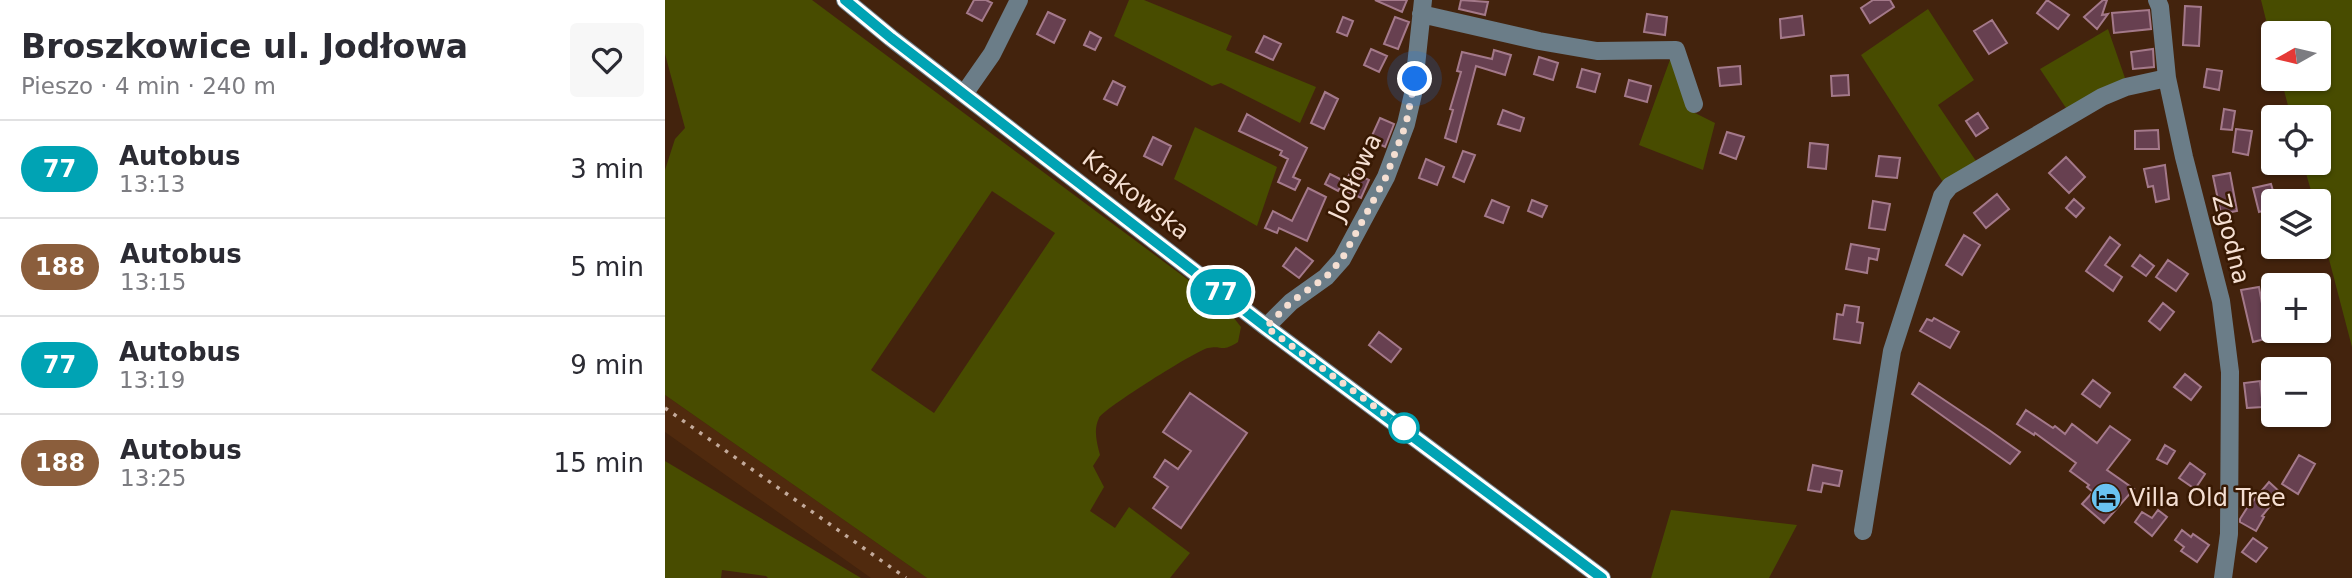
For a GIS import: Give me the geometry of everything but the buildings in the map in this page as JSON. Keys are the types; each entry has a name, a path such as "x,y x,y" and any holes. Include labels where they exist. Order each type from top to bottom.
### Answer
{"street":[{"name":"Krakowska","path":"845,0 1266,327 1602,578"},
{"path":"964,94 992,54 1019,0"},
{"name":"Zgodna","path":"2157,0 2167,78 2221,301 2230,372 2229,534 2223,578"},
{"name":"Jodłowa","path":"1266,327 1291,302 1326,277 1342,259 1386,177 1406,124 1413,94 1422,7 1539,41 1597,51 1676,50 1694,104"},
{"path":"1863,531 1892,351 1942,195 1950,186 2102,97 2126,87 2167,78"}],"shaded area":[{"path":"665,0 812,0 1226,308 1241,327 1238,342 1225,348 1213,347 1200,351 1104,412 1096,427 1100,455 1093,466 1104,487 1090,511 1115,528 1129,507 1190,553 1170,578 927,578 665,395 665,170 675,139 685,128 665,54","holes":["992,191 1055,233 934,413 871,370"]},
{"path":"1129,0 1144,0 1232,36 1226,50 1316,87 1300,123 1221,83 1212,86 1114,36"},
{"path":"2261,0 2352,0 2352,347 2329,259 2331,189 2311,189 2306,175 2331,175 2331,105 2288,105 2284,91 2331,91 2331,21 2266,21"},
{"path":"1928,9 1974,80 1938,105 1976,161 1943,182 1861,55"},
{"path":"2108,29 2125,78 2068,111 2040,69"},
{"path":"1671,57 1691,111 1715,123 1703,170 1639,145"},
{"path":"1195,127 1277,167 1257,226 1174,179"},
{"path":"665,395 927,578 871,578 665,432"},
{"path":"665,461 861,578 768,578 722,570 721,578 665,578"},
{"path":"1671,510 1797,525 1769,578 1651,578"}],"railway":[{"path":"665,408 906,578"}],"bus line":[{"name":"77","path":"845,0 1266,327 1602,578"}],"place":[{"name":"Villa Old Tree","path":"2106,498"}],"route":[{"path":"1404,428 1266,327 1291,302 1326,277 1342,259 1386,177 1406,124 1415,79"}]}
